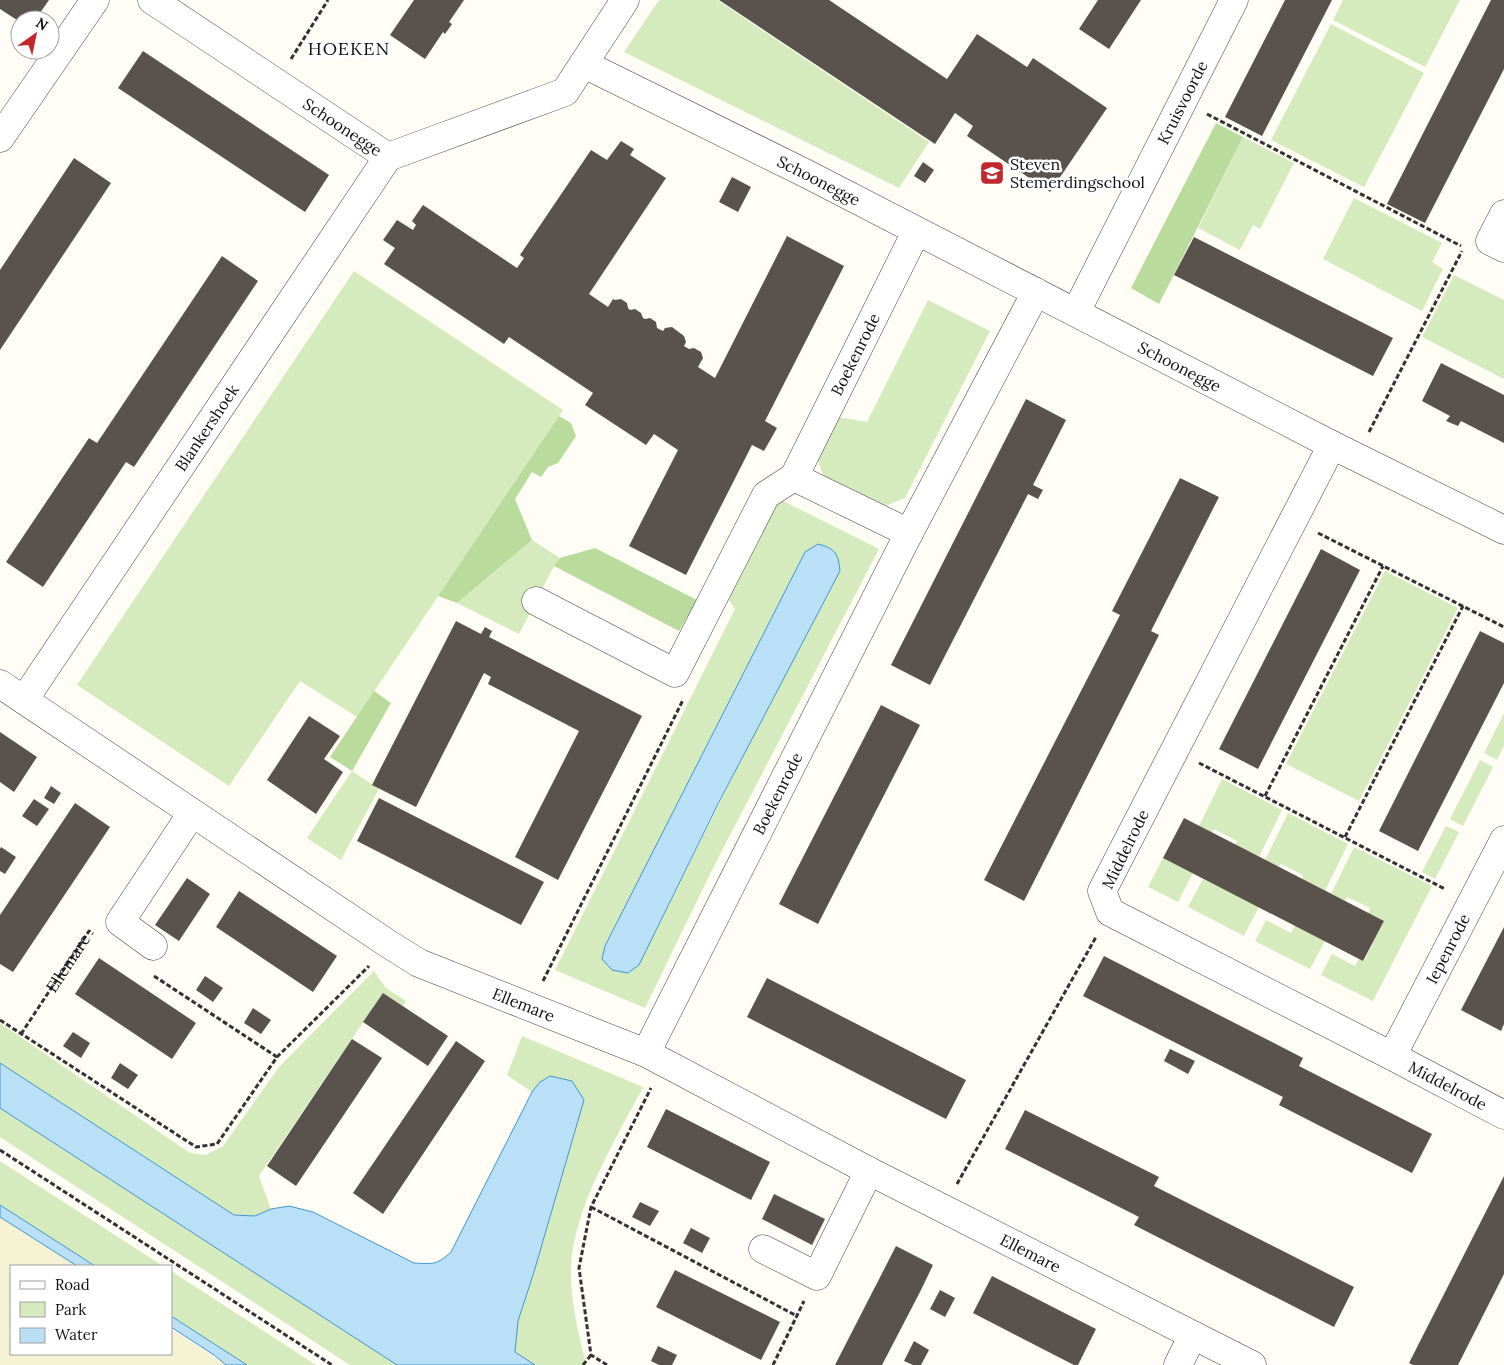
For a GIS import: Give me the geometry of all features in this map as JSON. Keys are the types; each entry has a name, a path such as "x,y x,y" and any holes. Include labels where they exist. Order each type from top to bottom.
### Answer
{"street":[{"path":"0,138 96,0"},
{"name":"Schoonegge","path":"152,0 388,157 565,92 584,64 805,173 916,232 1076,312 1332,445 1504,530"},
{"path":"584,64 625,0"},
{"name":"Kruisvoorde","path":"1076,312 1234,0"},
{"name":"Blankershoek","path":"24,700 388,157"},
{"path":"1504,214 1490,241 1504,248"},
{"name":"Boekenrode","path":"794,477 916,232"},
{"name":"Boekenrode","path":"655,1058 909,533 1036,292"},
{"name":"Middelrode","path":"1332,445 1102,891 1110,912 1504,1115"},
{"path":"536,601 675,673 766,495 794,477 909,533"},
{"name":"Ellemare","path":"0,684 390,946 419,963 530,1006 655,1058 869,1172 1252,1365"},
{"path":"151,959 120,922 192,813"},
{"name":"Iepenrode","path":"1392,1056 1504,840"},
{"path":"763,1249 817,1276 869,1172"},
{"path":"1178,1365 1193,1335"}],"path":[{"path":"276,82 328,0"},
{"path":"1182,101 1464,248 1356,457"},
{"path":"1293,520 1504,627"},
{"path":"1265,796 1383,566"},
{"path":"1345,837 1463,606"},
{"path":"530,1006 686,694 675,673"},
{"path":"1174,750 1472,902"},
{"path":"943,1209 1110,912"},
{"name":"Ellemare","path":"22,1034 89,931 96,936"},
{"path":"0,1020 196,1147 216,1144 277,1057 390,946"},
{"path":"151,959 277,1057"},
{"path":"583,1365 591,1355 578,1268 591,1208 655,1058"},
{"path":"0,1150 332,1365"},
{"path":"591,1208 797,1316"},
{"path":"773,1365 817,1276"},
{"path":"591,1355 606,1365"}],"shaded area":[{"path":"0,1217 74,1265 10,1265 10,1355 172,1355 172,1330 226,1365 0,1365"}],"green space":[{"path":"659,0 717,0 929,142 899,188 624,52"},
{"path":"1343,0 1460,0 1425,67 1333,20"},
{"path":"1331,24 1424,73 1364,187 1271,140"},
{"path":"1216,123 1243,137 1159,304 1131,288"},
{"path":"1243,137 1294,163 1260,229 1253,225 1240,250 1198,228"},
{"path":"1354,198 1442,243 1432,262 1443,269 1422,311 1323,259"},
{"path":"354,271 563,410 357,717 300,681 229,786 77,685"},
{"path":"1454,275 1504,300 1504,379 1422,337"},
{"path":"928,300 990,331 905,498 883,507 824,478 818,460 839,417 867,422"},
{"path":"559,416 571,423 576,436 558,463 548,467 541,477 532,472 515,499 532,540 457,603 438,596"},
{"path":"777,498 879,549 714,866 645,1008 555,970 735,609 727,597","holes":["759,724 639,965 605,946"]},
{"path":"532,540 560,558 519,634 457,603"},
{"path":"595,548 697,600 679,631 554,566 560,558"},
{"path":"1385,571 1458,608 1359,801 1286,764"},
{"path":"374,691 391,703 352,771 330,757"},
{"path":"1504,713 1504,746 1497,760 1484,753"},
{"path":"1480,760 1493,767 1463,826 1450,819"},
{"path":"352,771 379,789 341,860 307,838"},
{"path":"1222,779 1282,810 1259,857 1235,845 1237,841 1214,829 1212,833 1199,826"},
{"path":"1288,813 1348,844 1325,891 1302,879 1303,875 1281,864 1278,867 1265,860"},
{"path":"1446,826 1459,832 1435,879 1422,872"},
{"path":"1354,847 1432,886 1373,1001 1321,975 1332,954 1355,966 1359,959 1364,961 1384,921 1368,913 1370,908 1347,897 1345,901 1331,894"},
{"path":"1163,858 1193,873 1178,902 1148,887"},
{"path":"1203,879 1259,907 1244,936 1188,907"},
{"path":"1266,920 1291,933 1295,925 1325,941 1310,969 1255,941"},
{"path":"374,971 386,988 406,1001 403,1006 383,993 259,1176 271,1209 255,1216 234,1215 0,1063 0,1023 190,1153 206,1155 223,1146 279,1067"},
{"path":"522,1036 643,1087 598,1174 580,1220 574,1244 571,1266 573,1303 583,1352 586,1364 588,1365 535,1365 515,1352 518,1321 584,1100 540,1082 532,1092 507,1075"},
{"path":"0,1108 397,1365 350,1365 0,1137"},
{"path":"0,1161 161,1265 93,1265 0,1205"},
{"path":"172,1272 316,1365 247,1365 172,1317"}],"water":[{"path":"818,544 829,548 835,553 840,571 718,804 639,965 628,973 612,970 602,959 605,946 805,552"},
{"path":"0,1063 234,1215 255,1216 271,1209 289,1206 313,1212 414,1263 426,1264 434,1263 451,1252 532,1092 540,1082 550,1076 572,1081 584,1100 518,1321 515,1352 535,1365 397,1365 0,1108"},
{"path":"0,1205 93,1265 75,1265 0,1217"},
{"path":"172,1317 247,1365 226,1365 172,1328"}],"building":[{"path":"0,0 49,0 42,10 10,10 10,16 0,9"},
{"path":"414,0 464,0 449,22 452,24 445,34 443,32 425,59 390,35"},
{"path":"719,0 829,0 947,79 977,34 1027,67 1033,58 1107,108 1050,192 967,136 973,126 955,113 935,144"},
{"path":"1098,0 1141,0 1109,49 1079,29"},
{"path":"1285,0 1332,0 1262,136 1225,117"},
{"path":"1491,0 1504,0 1504,69 1425,223 1387,204"},
{"path":"143,51 329,175 305,212 118,88"},
{"path":"621,141 634,149 630,155 666,178 589,294 608,307 613,299 621,299 627,303 630,310 635,309 641,313 643,318 650,318 656,322 657,328 663,331 665,328 672,327 684,336 686,342 684,346 701,352 703,358 698,367 715,378 787,236 844,266 765,421 777,428 764,451 752,445 686,575 629,546 678,450 654,434 646,445 585,405 593,393 509,337 504,344 384,264 395,248 383,240 397,220 413,230 416,225 412,221 423,205 517,268 524,258 520,255 591,150 607,160"},
{"path":"74,158 111,183 0,350 0,270"},
{"path":"923,162 934,170 925,183 914,176"},
{"path":"732,177 751,187 738,212 719,202"},
{"path":"1194,237 1393,338 1373,376 1174,275"},
{"path":"222,256 258,281 134,467 126,462 43,587 6,562 89,438 97,443"},
{"path":"1441,363 1504,395 1504,443 1461,421 1458,426 1446,421 1450,416 1422,401"},
{"path":"1026,399 1066,420 1033,485 1043,490 1038,499 1028,494 930,685 891,665"},
{"path":"1180,478 1219,497 1151,631 1159,635 1024,901 984,880 1120,615 1112,611"},
{"path":"1321,549 1360,570 1258,769 1219,749"},
{"path":"456,621 481,634 485,627 492,631 489,637 642,716 558,880 515,857 579,731 488,684 491,677 484,673 416,807 372,785"},
{"path":"1480,631 1504,643 1504,683 1418,851 1379,831"},
{"path":"881,705 920,725 818,924 779,904"},
{"path":"309,716 340,736 324,759 343,772 316,814 267,780"},
{"path":"0,732 37,757 14,792 0,782"},
{"path":"51,786 61,793 54,804 44,798"},
{"path":"379,798 544,882 521,925 357,841"},
{"path":"34,799 49,809 37,826 22,816"},
{"path":"75,803 110,827 13,972 0,964 0,915"},
{"path":"1184,818 1384,921 1363,961 1163,858"},
{"path":"1,847 16,857 5,874 0,871"},
{"path":"187,878 210,894 179,941 155,925"},
{"path":"239,891 337,956 313,992 216,927"},
{"path":"1504,927 1504,1024 1501,1031 1461,1010"},
{"path":"1104,956 1303,1058 1299,1066 1432,1134 1412,1173 1279,1105 1283,1097 1083,996"},
{"path":"99,958 196,1023 172,1059 75,994"},
{"path":"205,976 223,988 213,1002 196,990"},
{"path":"767,978 966,1080 946,1119 747,1017"},
{"path":"383,993 448,1036 428,1066 363,1022"},
{"path":"253,1008 271,1020 261,1034 244,1023"},
{"path":"73,1032 90,1043 81,1058 63,1046"},
{"path":"352,1039 382,1058 296,1186 267,1166"},
{"path":"456,1041 485,1061 383,1214 353,1193"},
{"path":"1170,1049 1195,1061 1188,1074 1164,1061"},
{"path":"120,1063 138,1075 128,1089 111,1078"},
{"path":"666,1109 770,1162 751,1200 647,1147"},
{"path":"1025,1110 1159,1177 1154,1186 1354,1287 1334,1327 1134,1225 1139,1217 1005,1149"},
{"path":"1504,1176 1504,1274 1458,1365 1413,1365 1409,1363"},
{"path":"774,1194 825,1219 812,1245 762,1219"},
{"path":"640,1202 659,1211 650,1226 632,1217"},
{"path":"691,1228 710,1238 702,1253 683,1243"},
{"path":"896,1246 933,1265 920,1292 882,1365 835,1365"},
{"path":"675,1270 780,1322 761,1360 656,1307"},
{"path":"992,1276 1096,1329 1078,1365 1074,1365 973,1313"},
{"path":"940,1290 955,1298 945,1317 930,1309"},
{"path":"914,1341 929,1350 921,1365 913,1365 904,1361"},
{"path":"658,1346 677,1355 672,1365 659,1365 651,1361"}],"place":[{"name":"Steven Stemerdingschool","path":"992,173"}],"district":[{"name":"HOEKEN","path":"349,49"}]}
